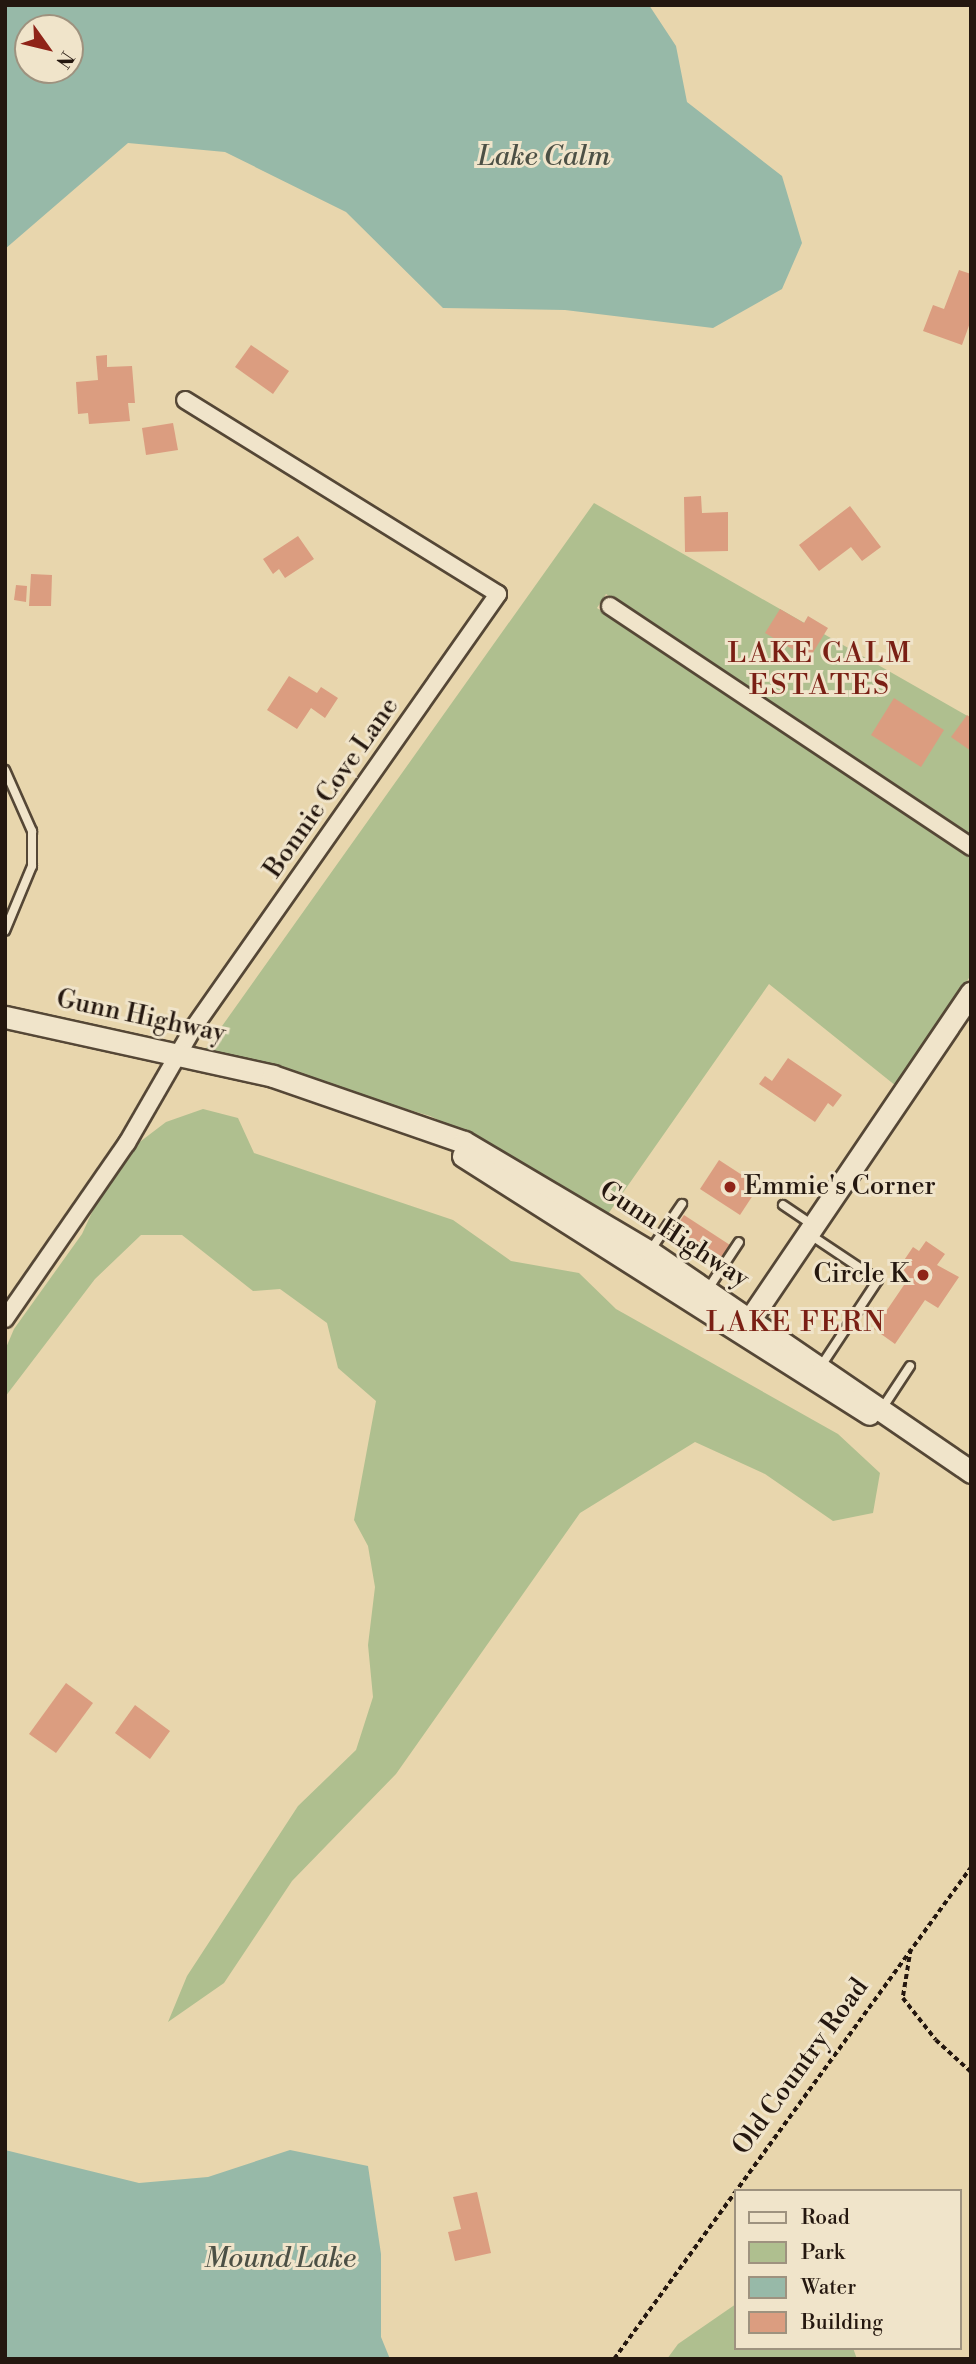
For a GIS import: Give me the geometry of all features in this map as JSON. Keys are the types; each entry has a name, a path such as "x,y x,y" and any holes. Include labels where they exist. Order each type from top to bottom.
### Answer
{"main road":[{"path":"746,1326 971,993"},
{"name":"Gunn Highway","path":"5,1017 176,1053 314,1087 384,1113 427,1125 498,1159 650,1251 708,1290 746,1326 821,1366 883,1407 951,1459"},
{"name":"Gunn Highway","path":"384,1113 556,1211 746,1326 971,1472"}],"street":[{"name":"Bonnie Cove Lane","path":"5,1320 127,1143 176,1053 498,594 185,400"},
{"path":"610,606 971,847"}],"lane":[{"path":"5,770 32,831 32,866 5,931"},
{"path":"650,1251 682,1204"},
{"path":"783,1205 878,1280 821,1366"},
{"path":"708,1290 739,1242"},
{"path":"883,1407 910,1366"}],"path":[{"name":"Old Country Road","path":"737,2189 971,1867"},
{"path":"911,1947 903,1998 936,2040 971,2072"},
{"name":"Old Country Road","path":"614,2359 734,2193"}],"green space":[{"path":"594,503 971,718 971,836 606,594 597,608 971,858 971,975 896,1086 769,984 608,1214 502,1151 430,1116 205,1050"},
{"path":"203,1109 238,1118 254,1153 453,1220 511,1261 579,1273 616,1309 838,1434 880,1473 873,1513 833,1521 765,1474 695,1442 580,1513 396,1774 292,1881 224,1983 168,2022 187,1976 298,1806 356,1750 373,1697 368,1645 375,1587 368,1546 354,1520 376,1401 338,1368 327,1323 280,1289 253,1291 182,1235 141,1235 95,1279 5,1397 5,1350 14,1329 82,1234 116,1160 166,1122"},
{"path":"734,2305 734,2350 854,2350 857,2359 667,2359 678,2344"}],"water":[{"name":"Lake Calm","path":"5,5 649,5 676,46 687,102 782,176 802,243 782,289 713,328 565,310 443,308 346,212 225,152 128,143 5,249"},
{"name":"Mound Lake","path":"5,2150 139,2183 208,2177 290,2150 368,2166 381,2254 381,2337 390,2359 5,2359"}],"building":[{"path":"959,270 971,274 971,320 962,345 923,331 933,305 944,309"},
{"path":"251,345 289,371 273,394 235,367"},
{"path":"107,355 107,367 132,366 135,403 128,403 130,421 89,424 88,413 78,414 76,382 98,380 96,356"},
{"path":"173,423 178,450 146,455 142,428"},
{"path":"701,496 702,513 728,512 728,551 685,552 684,497"},
{"path":"850,506 881,547 862,561 851,547 819,571 799,545"},
{"path":"298,536 314,559 285,578 279,569 273,574 263,559"},
{"path":"31,574 52,575 51,606 29,606"},
{"path":"16,585 27,586 26,602 14,600"},
{"path":"780,609 804,623 808,616 828,628 809,659 765,633"},
{"path":"289,676 317,693 321,687 338,698 325,718 311,708 297,729 267,710"},
{"path":"894,698 944,730 921,767 871,735"},
{"path":"967,715 971,718 971,751 951,737"},
{"path":"788,1058 842,1095 833,1107 828,1103 815,1122 759,1084 765,1076 772,1081"},
{"name":"Emmie's Corner","path":"719,1160 759,1186 740,1215 700,1189"},
{"path":"684,1215 730,1245 720,1261 673,1231"},
{"name":"Circle K","path":"926,1241 945,1254 937,1265 959,1277 938,1308 925,1300 895,1344 874,1329 904,1285 892,1278 913,1247 919,1251"},
{"path":"66,1683 93,1703 56,1753 29,1734"},
{"path":"135,1705 170,1731 150,1759 115,1733"},
{"path":"477,2192 491,2253 455,2261 448,2232 461,2229 453,2197"}],"place":[{"name":"Emmie's Corner","path":"730,1187"},
{"name":"Circle K","path":"923,1275"}],"district":[{"name":"LAKE CALM ESTATES","path":"820,670"},
{"name":"LAKE FERN","path":"796,1323"}]}
